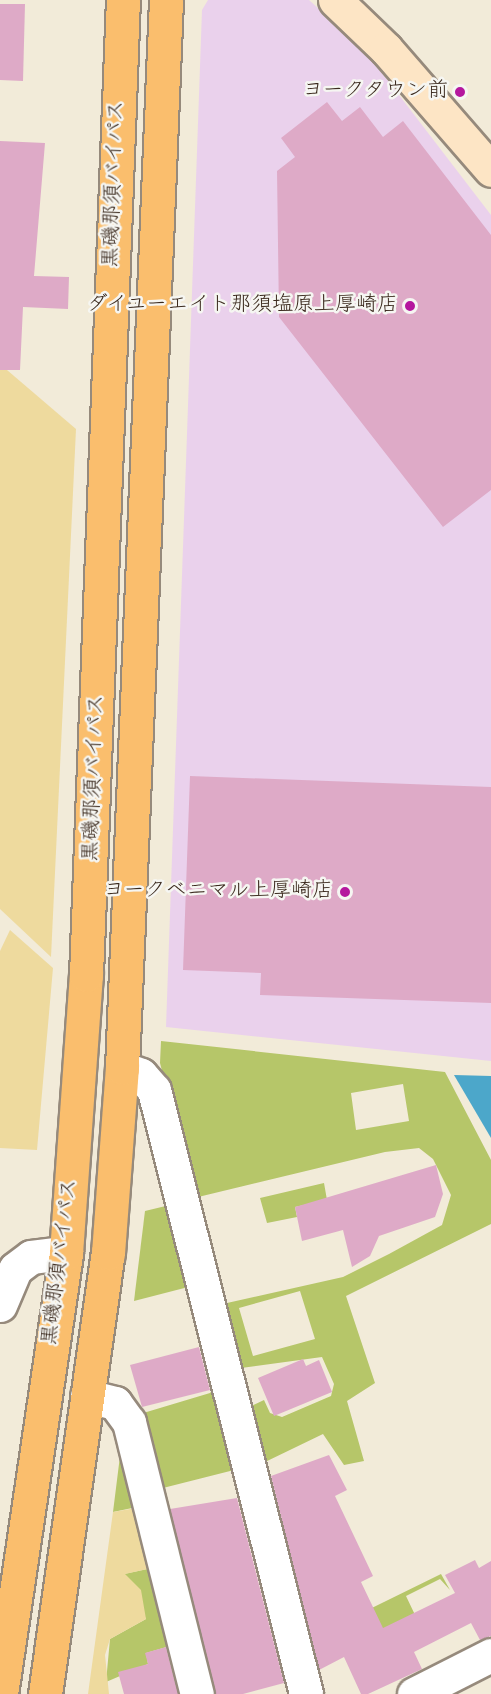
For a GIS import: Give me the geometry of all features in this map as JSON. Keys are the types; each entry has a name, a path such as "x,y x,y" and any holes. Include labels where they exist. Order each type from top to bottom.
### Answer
{"main road":[{"name":"黒磯那須バイパス","path":"1,1694 66,1253 98,747 123,0"},
{"name":"黒磯那須バイパス","path":"45,1694 108,1253 122,1068 166,0"}],"street":[{"path":"335,0 386,49 491,170"},
{"path":"122,1068 141,1075 154,1090 306,1694"},
{"path":"0,1305 15,1269 32,1257 66,1253"},
{"path":"87,1396 115,1403 129,1422 197,1694"},
{"path":"414,1694 491,1655"}],"shaded area":[{"path":"208,0 309,0 366,52 491,215 491,1061 166,1027 202,10"}],"green space":[{"path":"161,1041 445,1072 491,1160 491,1224 346,1296 375,1383 347,1401 364,1461 344,1465 323,1434 263,1463 245,1409 264,1400 270,1413 282,1417 331,1396 334,1384 322,1357 234,1369 218,1276 227,1303 343,1277 389,1254 442,1225 451,1195 433,1159 419,1148 385,1152 194,1198 160,1063","holes":["403,1084 409,1121 356,1130 351,1093","300,1291 315,1339 253,1356 239,1308"]},
{"path":"324,1183 327,1200 295,1207 297,1217 267,1223 260,1198"},
{"path":"174,1204 196,1285 134,1301 145,1211"},
{"path":"216,1386 242,1468 159,1489 140,1414 210,1393"},
{"path":"122,1440 177,1644 146,1653 148,1664 106,1682 110,1639 146,1619 124,1574 152,1568 137,1507 113,1512"},
{"path":"441,1574 450,1590 440,1579 406,1596 416,1617 341,1654 327,1630"}],"sand":[{"path":"0,364 76,429 51,957 0,909"},
{"path":"10,930 53,968 37,1150 0,1148 0,951"},
{"path":"136,1508 152,1568 125,1574 141,1590 146,1619 110,1639 105,1655 109,1694 88,1694 113,1512"}],"water":[{"path":"454,1075 491,1076 491,1138"}],"building":[{"path":"0,4 25,4 23,81 0,80"},
{"path":"327,102 342,121 360,107 383,137 403,121 491,235 491,490 443,527 279,317 277,171 295,157 281,138"},
{"path":"0,141 45,143 34,276 69,277 68,309 23,307 20,370 0,370"},
{"path":"190,776 491,787 491,1003 260,995 261,973 183,970"},
{"path":"436,1165 443,1194 435,1217 379,1236 370,1256 352,1267 343,1230 302,1241 295,1207"},
{"path":"199,1347 210,1390 142,1407 130,1365"},
{"path":"303,1359 306,1366 319,1360 332,1392 274,1416 258,1378"},
{"path":"329,1455 347,1490 335,1496 373,1576 361,1582 383,1628 455,1593 445,1575 475,1560 479,1568 491,1561 491,1636 480,1640 471,1623 414,1652 422,1669 368,1694 361,1694 344,1657 319,1670 271,1476"},
{"path":"237,1498 284,1683 243,1694 215,1694 170,1509"},
{"path":"166,1647 178,1694 124,1694 118,1672 148,1664 145,1653"}],"place":[{"name":"ヨークタウン前","path":"460,92"},
{"name":"ダイユーエイト那須塩原上厚崎店","path":"410,306"},
{"name":"ヨークベニマル上厚崎店","path":"345,892"}]}
